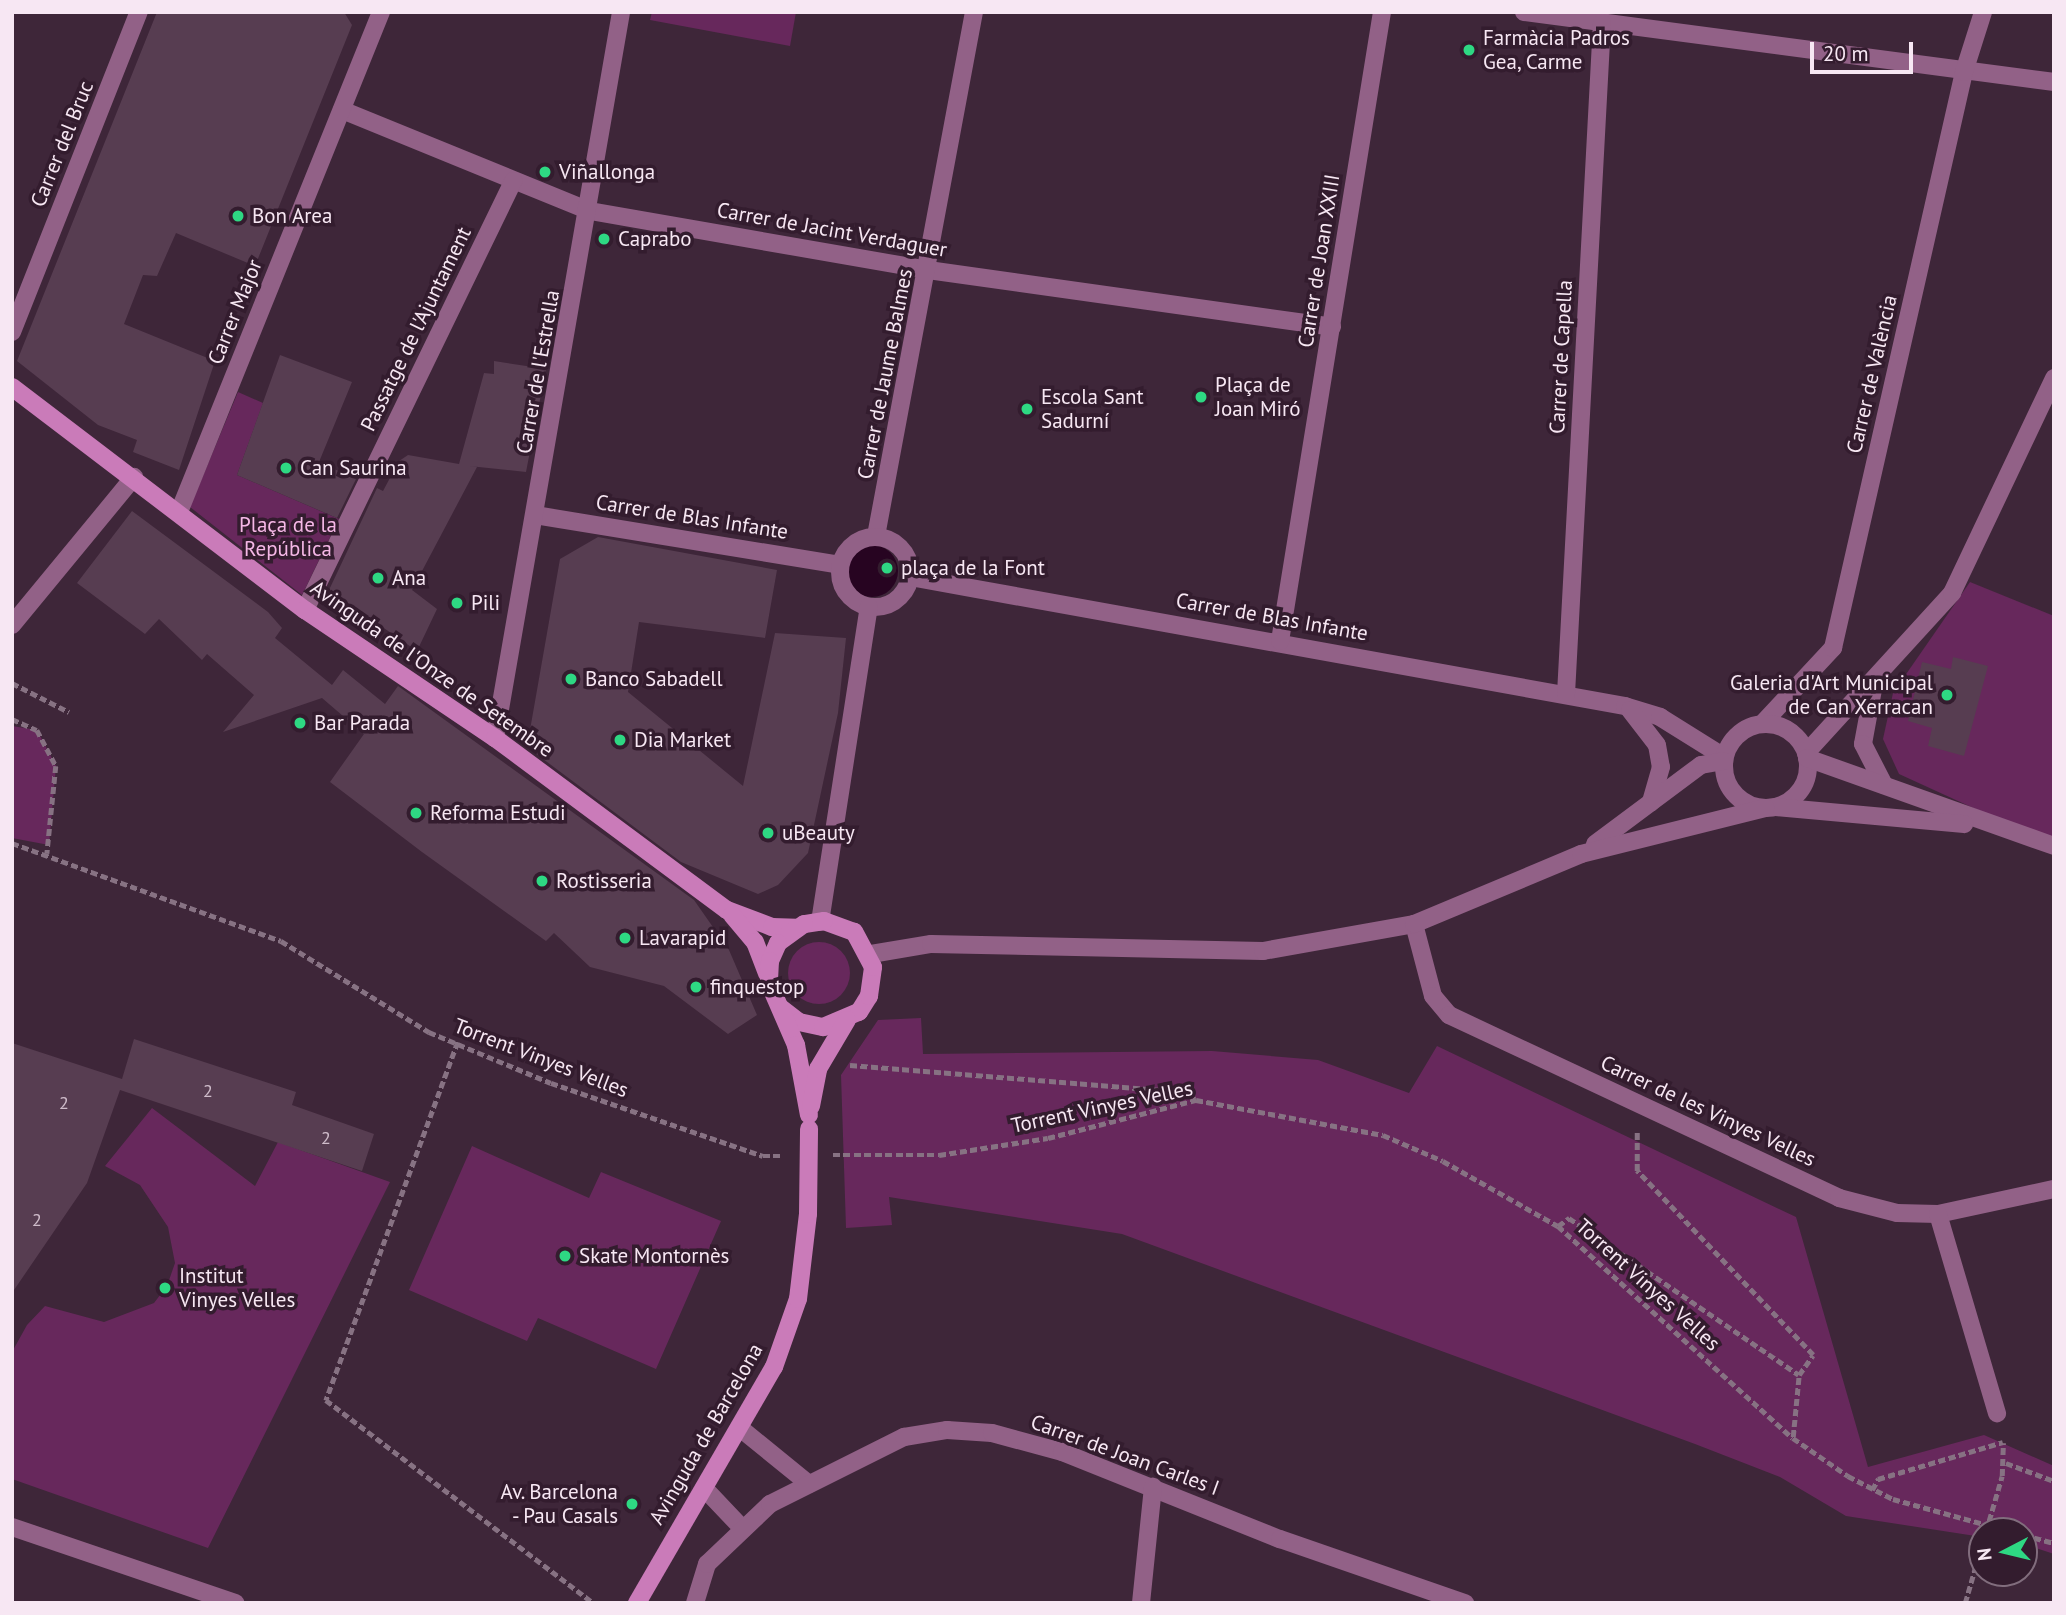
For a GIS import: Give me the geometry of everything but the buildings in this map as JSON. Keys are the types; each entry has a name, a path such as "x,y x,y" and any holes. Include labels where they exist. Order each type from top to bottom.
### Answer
{"street":[{"name":"Carrer del Bruc","path":"12,332 139,12"},
{"name":"Carrer Major","path":"179,512 381,12"},
{"name":"Carrer de l'Estrella","path":"495,738 590,211 621,12"},
{"name":"Carrer de Jaume Balmes","path":"876,537 928,270 974,12"},
{"name":"Carrer de Joan XXIII","path":"1280,641 1382,12"},
{"path":"1524,12 2054,82"},
{"name":"Carrer de València","path":"1763,723 1833,648 1964,72 1983,12"},
{"name":"Carrer de Capella","path":"1566,694 1602,23"},
{"name":"Carrer de Jacint Verdaguer","path":"342,110 590,211 928,270 1332,327"},
{"name":"Passatge de l'Ajuntament","path":"305,610 513,181"},
{"path":"1806,756 1952,593 2054,378"},
{"name":"Avinguda de l'Onze de Setembre","path":"12,387 134,477 305,610 495,738 727,909"},
{"path":"12,625 134,477"},
{"name":"Carrer de Blas Infante","path":"535,515 840,565"},
{"path":"876,537 902,549 910,577 899,598 869,607 845,592 840,565 850,546 876,537"},
{"name":"Carrer de Blas Infante","path":"910,577 1280,641 1625,706 1660,717 1724,759"},
{"path":"820,922 869,607"},
{"path":"1875,679 1863,744 1884,785"},
{"path":"1625,706 1657,745 1661,767 1649,806"},
{"path":"871,954 931,944 1263,951 1414,924 1581,854 1770,808 1804,785 1806,756 1790,731 1763,723 1741,732 1724,759 1701,765 1581,854"},
{"path":"1806,756 1982,825 2054,846"},
{"path":"1724,759 1735,796 1770,808 1982,825"},
{"path":"727,909 772,927 796,928 820,922 854,932 871,954 869,996 847,1020 818,1069 809,1122"},
{"path":"727,909 755,942 796,1045 809,1122"},
{"name":"Carrer de les Vinyes Velles","path":"1414,924 1440,1009 1839,1198 1898,1213 1938,1214 2054,1189"},
{"path":"768,977 773,951 796,928"},
{"path":"781,1008 811,1027 847,1020"},
{"name":"Avinguda de Barcelona","path":"637,1603 740,1428 788,1334 808,1214 809,1122"},
{"path":"1938,1214 1997,1413"},
{"path":"740,1428 809,1484"},
{"name":"Carrer de Joan Carles I","path":"695,1603 707,1564 770,1504 904,1437 947,1430 992,1433 1062,1452 1280,1539 1465,1603"},
{"path":"1141,1603 1153,1487"},
{"path":"704,1488 742,1528"},
{"path":"12,1527 234,1603"}],"path":[{"path":"12,683 69,712"},
{"path":"12,719 37,730 56,766 47,855"},
{"name":"Torrent Vinyes Velles","path":"12,843 281,941 429,1031 551,1083 762,1156 789,1155"},
{"path":"458,1042 326,1400 593,1603"},
{"path":"842,1064 1185,1092 1196,1100"},
{"name":"Torrent Vinyes Velles","path":"829,1155 939,1155 1048,1138 1196,1100 1274,1110 1382,1136 1443,1161 1558,1226 1793,1438 1872,1490 1968,1519"},
{"path":"1637,1103 1637,1171 1813,1355 1799,1375 1793,1438"},
{"path":"1558,1226 1569,1218 1799,1375"},
{"path":"1990,1517 2006,1462 1997,1413"},
{"path":"1872,1490 1878,1479 2003,1443"},
{"path":"2006,1462 2054,1481"}],"green space":[{"path":"652,12 796,12 790,46 650,20"},
{"name":"Plaça de la República","path":"238,392 263,403 237,475 339,519 302,595 190,507"},
{"path":"1970,582 2054,616 2054,845 1899,774 1883,739 1893,693"},
{"path":"12,726 37,730 56,766 49,845 12,838"},
{"path":"813,942 825,942 841,951 848,961 848,985 841,995 825,1004 813,1004 802,999 793,990 788,979 788,967 793,956 802,947"},
{"path":"921,1018 923,1054 1212,1051 1318,1060 1409,1093 1437,1046 1796,1217 1868,1467 1984,1435 2054,1466 2054,1554 2038,1549 2038,1517 1968,1517 1968,1535 1846,1516 1780,1477 1122,1234 889,1197 892,1225 846,1228 841,1075 878,1020"},
{"path":"152,1108 255,1186 278,1142 390,1182 208,1548 12,1479 12,1352 27,1325 45,1306 104,1322 154,1303 167,1286 175,1263 168,1227 140,1185 105,1166"},
{"name":"Skate Montornès","path":"472,1146 589,1198 601,1172 721,1221 656,1369 538,1318 527,1341 409,1290"}],"shaded area":[{"path":"872,545 882,547 890,553 896,561 896,581 890,589 882,595 872,597 862,595 854,589 848,581 846,571 848,561 854,553 862,547"}],"place":[{"name":"Farmàcia Padros Gea, Carme","path":"1469,50"},
{"name":"Viñallonga","path":"545,172"},
{"name":"Bon Area","path":"238,216"},
{"name":"Caprabo","path":"604,239"},
{"name":"Plaça de Joan Miró","path":"1201,397"},
{"name":"Escola Sant Sadurní","path":"1027,409"},
{"name":"Can Saurina","path":"286,468"},
{"name":"plaça de la Font","path":"887,568"},
{"name":"Ana","path":"378,578"},
{"name":"Pili","path":"457,603"},
{"name":"Banco Sabadell","path":"571,679"},
{"name":"Galeria d'Art Municipal de Can Xerracan","path":"1947,695"},
{"name":"Bar Parada","path":"300,723"},
{"name":"Dia Market","path":"620,740"},
{"name":"Reforma Estudi","path":"416,813"},
{"name":"uBeauty","path":"768,833"},
{"name":"Rostisseria","path":"542,881"},
{"name":"Lavarapid","path":"625,938"},
{"name":"finquestop","path":"696,987"},
{"name":"Skate Montornès","path":"565,1256"},
{"name":"Institut Vinyes Velles","path":"165,1288"},
{"name":"Av. Barcelona - Pau Casals","path":"632,1504"}]}
